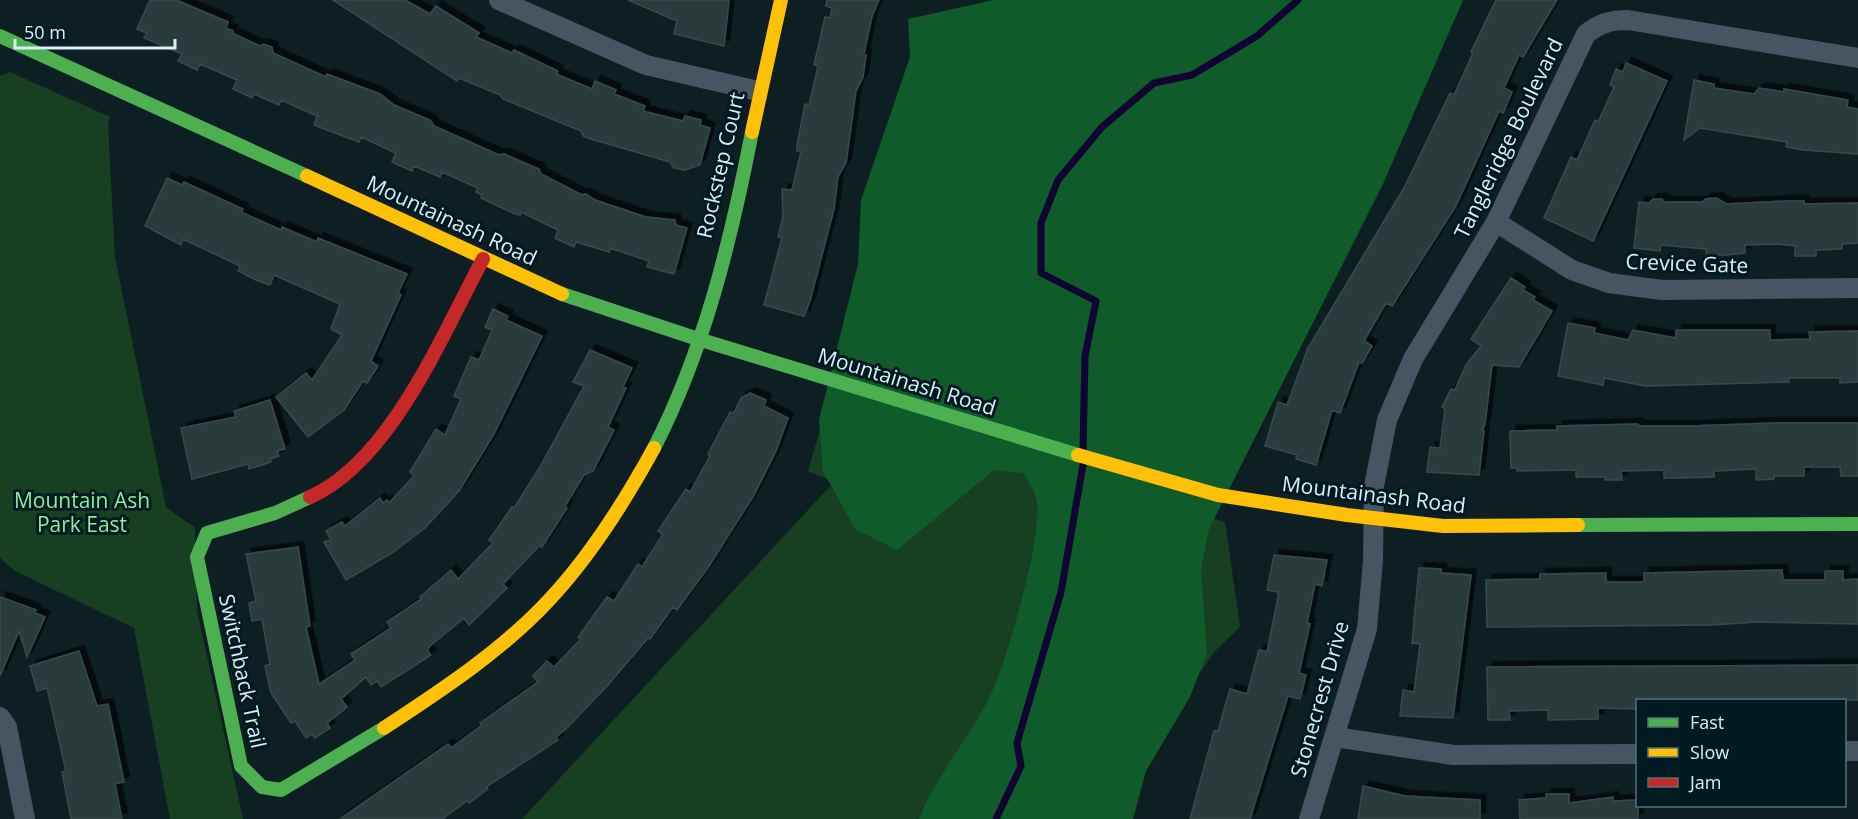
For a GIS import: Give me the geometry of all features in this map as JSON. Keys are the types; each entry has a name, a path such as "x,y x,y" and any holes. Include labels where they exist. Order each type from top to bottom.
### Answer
{"street":[{"path":"500,0 646,65 758,91"},
{"name":"Rockstep Court","path":"698,339 738,196 758,91 781,0"},
{"name":"Tangleridge Boulevard","path":"1374,519 1374,486 1381,447 1398,390 1413,359 1496,222 1586,34 1596,26 1612,20 1628,20 1858,58"},
{"name":"Mountainash Road","path":"0,36 570,297 698,339 1179,486 1218,495 1374,519 1473,527 1858,524"},
{"name":"Crevice Gate","path":"1496,222 1572,270 1609,283 1662,290 1858,288"},
{"name":"Switchback Trail","path":"483,259 384,437 333,487 275,513 207,533 197,557 214,646 241,766 262,787 281,790 405,714 479,662 545,605 598,537 641,473 672,410 698,339"},
{"name":"Stonecrest Drive","path":"1309,819 1367,629 1374,519"},
{"path":"0,717 7,727 25,819"},
{"path":"1335,737 1453,755 1636,754"}],"green space":[{"path":"993,0 1463,0 1383,184 1209,529 1201,569 1207,653 1190,697 1146,771 1133,819 919,819 935,786 984,708 999,676 1030,565 1035,538 1036,498 1024,473 994,470 897,550 855,529 823,471 819,420 858,264 861,200 910,57 908,19"},
{"name":"Mountain Ash Park East","path":"10,72 110,117 108,124 115,257 166,507 195,528 197,611 243,819 170,819 134,628 15,571 0,558 0,76"},
{"path":"828,403 1225,522 1240,627 1215,651 1124,783 1117,819 522,819 834,482 808,471"}],"building":[{"path":"150,0 176,0 228,22 226,28 233,31 232,33 260,46 263,44 272,47 273,53 326,77 327,74 380,94 394,105 430,120 434,126 499,155 504,154 539,169 541,174 582,195 586,194 595,200 646,217 675,220 676,225 687,228 674,274 647,267 649,261 610,248 609,252 576,242 574,247 555,238 558,230 521,212 520,215 513,213 481,198 482,195 476,192 478,188 442,172 440,177 414,166 412,171 392,162 396,153 361,137 359,142 314,125 317,116 281,100 279,105 254,94 252,98 233,89 237,80 200,64 197,70 178,61 182,54 144,38 147,33 137,29"},
{"path":"333,0 405,0 430,14 436,6 479,33 476,37 512,53 514,50 558,71 556,74 592,89 595,81 616,90 614,94 645,106 643,111 683,121 685,116 701,120 700,125 710,128 700,165 685,170 674,168 670,162 583,136 581,131 503,99 500,95 459,78 457,81"},
{"path":"628,0 729,0 724,46 674,34 677,21"},
{"path":"827,0 879,0 872,16 864,54 866,55 863,77 856,91 846,163 838,177 834,209 804,316 764,305 782,238 778,237 783,217 782,189 792,190 801,152 797,151 797,145 805,104 809,105 818,66 814,65 825,17 830,18 832,8 826,6"},
{"path":"1496,0 1557,0 1523,57 1519,55 1504,88 1512,92 1503,113 1499,111 1456,206 1392,306 1386,303 1364,341 1372,346 1362,363 1359,362 1340,413 1332,410 1316,465 1296,459 1297,455 1265,446 1278,402 1287,405 1308,348 1405,186 1450,93 1454,95 1473,53 1471,52"},
{"path":"1626,63 1667,81 1593,241 1544,218 1571,157 1577,160 1595,120 1598,122 1614,87 1610,85 1616,69 1623,72"},
{"path":"1694,80 1714,84 1714,88 1754,94 1759,88 1784,92 1784,89 1848,100 1847,107 1858,109 1858,154 1804,150 1786,147 1787,142 1700,128 1684,140"},
{"path":"167,178 182,185 184,182 243,209 241,212 281,230 282,227 317,242 318,238 407,274 398,293 401,295 371,361 378,366 367,383 363,381 344,410 308,437 276,397 306,373 312,380 342,335 331,329 340,304 274,275 270,285 256,280 238,271 240,266 183,239 181,245 145,226"},
{"path":"1716,198 1727,204 1786,201 1804,201 1804,204 1858,203 1858,243 1842,244 1842,249 1816,250 1816,256 1795,256 1795,246 1777,244 1745,245 1745,253 1727,255 1706,255 1706,249 1661,245 1660,251 1634,248 1639,202 1649,203 1653,199 1662,199 1664,202 1703,202 1705,199"},
{"path":"1511,278 1525,287 1523,290 1535,297 1533,300 1552,311 1519,367 1492,365 1485,424 1482,431 1484,431 1479,475 1427,472 1430,447 1440,448 1445,409 1442,407 1451,389 1455,390 1466,365 1481,346 1471,339"},
{"path":"493,309 508,316 506,320 542,336 494,434 459,491 425,528 392,553 346,580 324,542 331,540 326,531 342,522 345,526 380,498 383,503 387,500 389,503 414,476 410,472 436,429 445,435 461,399 454,396 471,357 479,360 492,330 485,327"},
{"path":"1568,323 1595,328 1594,333 1628,340 1633,330 1676,338 1676,330 1770,330 1770,340 1810,339 1809,332 1858,331 1858,382 1840,383 1840,378 1789,378 1789,382 1645,386 1604,378 1603,385 1558,376"},
{"path":"590,350 632,368 623,387 626,388 608,427 614,430 593,471 584,475 565,506 567,508 542,547 540,545 503,584 507,588 469,625 464,618 430,646 427,650 431,655 381,687 377,681 371,685 366,677 341,699 347,707 327,723 330,728 315,738 312,734 306,738 295,721 291,723 271,693 265,666 270,664 262,619 252,621 249,603 256,601 246,554 298,547 310,626 306,627 319,684 355,660 351,654 391,628 387,622 421,599 420,597 451,570 458,579 493,543 489,540 512,507 514,508 540,467 584,386 573,382"},
{"path":"750,393 766,400 764,406 788,418 776,451 754,495 709,566 677,610 673,607 650,639 648,638 608,685 556,737 558,740 486,787 488,789 469,803 467,801 442,819 340,819 448,744 451,748 482,725 480,723 538,682 533,676 547,661 554,667 581,639 578,637 607,597 614,601 638,564 642,567 663,534 658,531 686,489 690,492 730,412 734,413 741,398"},
{"path":"270,400 285,449 277,451 279,456 270,459 271,462 249,469 248,464 192,479 181,428 236,417 234,411"},
{"path":"1858,423 1858,476 1841,476 1840,467 1804,467 1804,476 1774,476 1774,479 1756,480 1756,469 1714,471 1714,477 1678,478 1664,478 1664,470 1621,471 1622,480 1605,480 1605,477 1576,477 1576,470 1517,471 1517,468 1511,468 1510,431 1557,430 1557,426 1638,424 1639,426 1691,426"},
{"path":"1274,555 1327,560 1322,586 1315,584 1307,623 1310,624 1299,673 1306,675 1300,699 1288,696 1250,819 1190,819 1214,731 1218,731 1230,689 1247,694 1259,650 1267,652 1278,597 1278,592 1267,590"},
{"path":"1419,568 1441,569 1441,573 1471,575 1453,718 1400,716 1403,690 1414,692 1420,644 1412,643"},
{"path":"1782,570 1783,580 1825,580 1825,571 1843,571 1843,580 1858,579 1858,624 1756,622 1712,625 1487,627 1486,580 1540,579 1540,574 1606,573 1606,582 1644,582 1644,573"},
{"path":"0,597 36,610 35,613 45,617 27,657 19,631 0,676"},
{"path":"79,651 97,706 108,704 124,782 115,784 122,819 71,819 62,772 66,771 47,688 37,691 30,666"},
{"path":"1858,665 1858,700 1636,699 1636,709 1598,708 1598,719 1548,720 1548,710 1509,711 1510,720 1488,720 1487,667"},
{"path":"1363,786 1405,796 1480,800 1480,819 1358,819"},
{"path":"1546,794 1569,794 1569,803 1613,797 1613,801 1636,800 1638,819 1520,819 1519,800 1546,798"}],"waterway":[{"path":"1083,451 1085,356 1096,301 1041,273 1041,223 1058,180 1102,127 1154,83 1192,75 1257,36 1298,0"},
{"path":"996,819 1021,766 1017,743 1061,592 1083,465"}],"traffic: fast":[{"path":"0,36 307,176"},
{"path":"654,448 687,373 714,294 735,213 752,132"},
{"path":"562,294 698,339 1078,455"},
{"path":"310,497 275,513 207,533 197,557 241,766 262,787 281,790 384,728"},
{"path":"1578,525 1858,524"}],"traffic: slow":[{"path":"752,132 781,0"},
{"path":"307,176 562,294"},
{"path":"384,728 450,684 532,618 565,582 606,527 654,448"},
{"path":"1078,455 1218,495 1347,515 1443,526 1578,525"}],"traffic: jam":[{"path":"310,497 339,480 390,426 432,358 483,259"}]}
